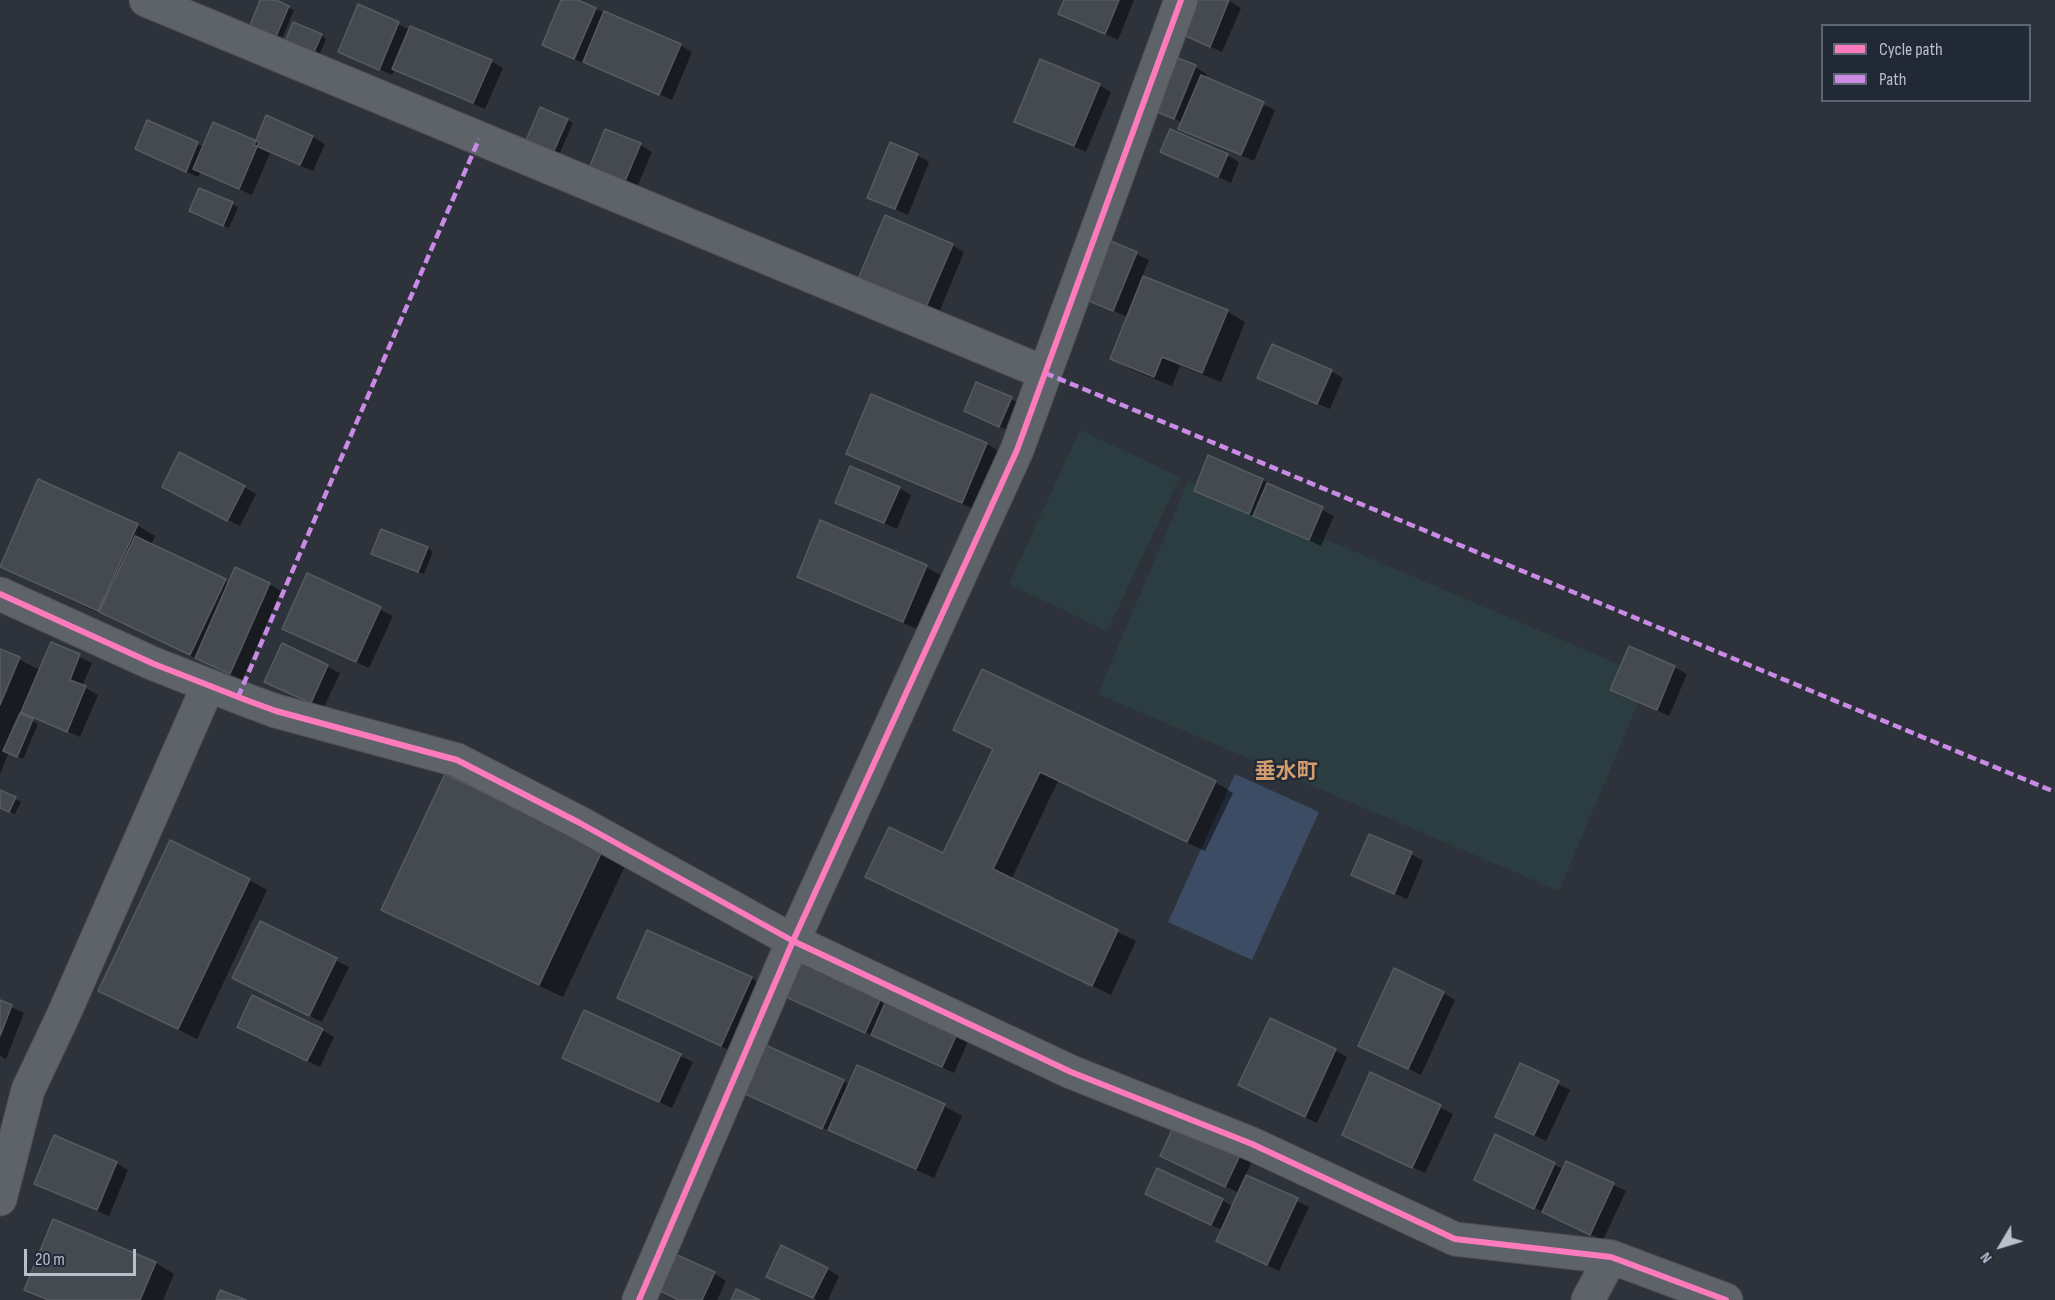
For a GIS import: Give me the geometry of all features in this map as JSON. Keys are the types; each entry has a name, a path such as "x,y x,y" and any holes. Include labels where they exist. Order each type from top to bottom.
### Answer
{"street":[{"path":"146,0 1045,373"},
{"path":"639,1300 793,941 1017,450 1181,0"},
{"path":"0,594 154,664 276,711 457,760 578,822 793,941 1071,1072 1252,1144 1455,1239 1611,1257 1726,1300"},
{"path":"0,1199 28,1090 208,686"},
{"path":"1588,1300 1611,1257"}],"shaded area":[{"path":"1080,430 1180,477 1107,631 1009,584"},
{"path":"1188,481 1649,677 1559,891 1098,694"}],"water":[{"path":"1235,774 1319,812 1252,960 1168,922"}],"building":[{"path":"260,0 276,0 289,6 275,39 249,28"},
{"path":"561,0 578,0 596,8 574,59 542,45"},
{"path":"1064,0 1119,0 1105,34 1058,14"},
{"path":"1193,0 1229,0 1210,47 1179,33"},
{"path":"358,4 399,22 379,70 338,52"},
{"path":"604,11 681,44 659,95 583,62"},
{"path":"293,22 322,34 310,61 282,49"},
{"path":"410,26 492,60 473,103 392,69"},
{"path":"1170,55 1196,65 1174,119 1148,108"},
{"path":"1040,59 1100,84 1074,146 1014,122"},
{"path":"1201,75 1264,102 1241,155 1178,129"},
{"path":"540,107 568,119 552,155 525,143"},
{"path":"266,115 313,136 300,165 254,145"},
{"path":"147,120 198,142 186,172 135,149"},
{"path":"213,122 259,142 239,189 193,169"},
{"path":"605,129 641,143 623,186 588,171"},
{"path":"1170,129 1228,154 1218,177 1160,152"},
{"path":"890,142 918,154 895,209 867,198"},
{"path":"199,188 233,202 223,226 189,211"},
{"path":"885,215 953,244 923,314 855,286"},
{"path":"1101,237 1137,252 1113,311 1077,296"},
{"path":"1143,276 1228,310 1202,373 1162,357 1154,377 1110,359"},
{"path":"1272,344 1332,370 1317,404 1257,378"},
{"path":"976,382 1012,397 999,427 964,411"},
{"path":"871,394 987,443 962,503 846,454"},
{"path":"179,452 245,486 227,521 162,487"},
{"path":"1208,455 1263,479 1249,514 1194,491"},
{"path":"850,466 900,487 884,523 835,503"},
{"path":"38,479 138,524 98,611 0,567"},
{"path":"1267,483 1323,507 1309,540 1253,516"},
{"path":"820,520 927,565 903,622 797,577"},
{"path":"381,529 428,547 418,572 371,554"},
{"path":"135,536 226,579 190,655 99,612"},
{"path":"235,567 270,583 230,674 195,658"},
{"path":"307,573 381,607 356,662 282,629"},
{"path":"51,642 80,654 70,680 86,686 67,732 21,712"},
{"path":"282,643 328,665 311,703 264,682"},
{"path":"1629,646 1675,666 1657,710 1610,690"},
{"path":"0,649 20,657 0,705"},
{"path":"982,669 1216,781 1187,842 1040,772 993,869 1118,930 1092,986 865,877 889,827 943,853 993,749 953,730"},
{"path":"20,713 33,719 17,757 3,751"},
{"path":"445,774 603,849 539,985 381,910"},
{"path":"0,790 16,797 9,812 0,808"},
{"path":"1369,834 1412,852 1394,894 1351,875"},
{"path":"170,840 250,879 178,1029 98,991"},
{"path":"260,921 337,958 309,1016 232,978"},
{"path":"647,930 752,977 721,1046 617,998"},
{"path":"806,953 885,989 865,1033 786,997"},
{"path":"1394,968 1444,992 1408,1069 1358,1046"},
{"path":"889,994 960,1027 942,1067 871,1035"},
{"path":"252,995 323,1029 307,1061 237,1027"},
{"path":"0,1000 12,1005 0,1036"},
{"path":"584,1010 681,1054 659,1102 562,1058"},
{"path":"1270,1018 1336,1049 1305,1117 1238,1085"},
{"path":"763,1044 844,1080 822,1129 741,1092"},
{"path":"1520,1063 1559,1081 1534,1135 1495,1117"},
{"path":"857,1065 945,1104 916,1169 828,1130"},
{"path":"1370,1072 1441,1105 1412,1168 1342,1135"},
{"path":"1176,1121 1242,1151 1225,1187 1160,1156"},
{"path":"1495,1134 1555,1163 1534,1209 1474,1180"},
{"path":"54,1135 117,1162 97,1210 34,1184"},
{"path":"1566,1161 1614,1183 1590,1235 1542,1212"},
{"path":"1157,1168 1223,1199 1211,1225 1145,1194"},
{"path":"1246,1175 1298,1198 1267,1265 1216,1241"},
{"path":"53,1219 156,1262 140,1300 48,1300 24,1290"},
{"path":"781,1245 828,1268 813,1298 766,1277"},
{"path":"673,1253 715,1272 702,1300 679,1300 656,1289"},
{"path":"736,1289 760,1300 731,1300"},
{"path":"220,1290 246,1300 216,1300"}],"marked path":[{"path":"238,697 479,139"},
{"path":"1045,373 2055,792"}],"cycle path":[{"path":"639,1300 793,941 1017,450 1181,0"},
{"path":"0,594 154,664 276,711 457,760 578,822 793,941 1071,1072 1252,1144 1455,1239 1611,1257 1726,1300"}],"district":[{"name":"垂水町","path":"1286,773"}]}
